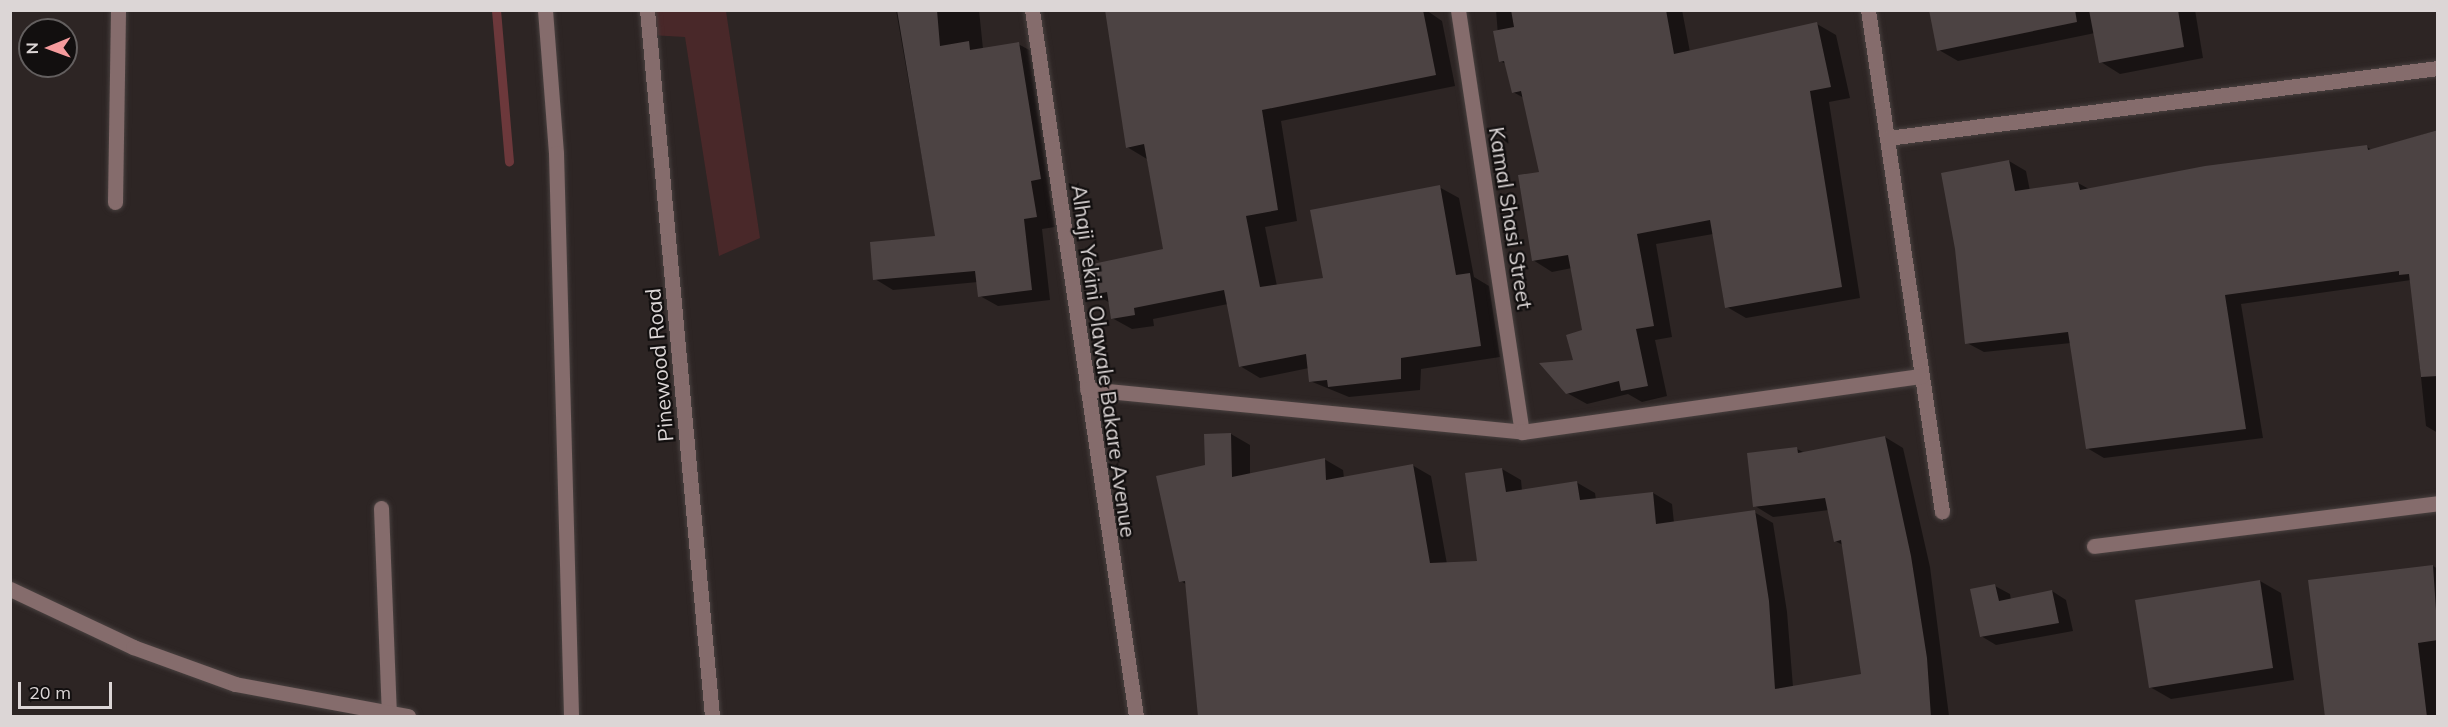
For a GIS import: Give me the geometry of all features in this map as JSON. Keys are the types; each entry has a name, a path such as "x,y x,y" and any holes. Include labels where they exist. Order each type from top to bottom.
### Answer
{"street":[{"path":"115,202 118,10"},
{"path":"545,10 556,153 571,717"},
{"name":"Pinewood Road","path":"647,10 712,717"},
{"name":"Alhaji Yekini Olawale Bakare Avenue","path":"1032,10 1136,717"},
{"name":"Kamal Shasi Street","path":"1458,10 1522,432"},
{"path":"1868,10 1942,512"},
{"path":"1887,138 2438,69"},
{"path":"1087,389 1522,432 1922,375"},
{"path":"2094,546 2438,503"},
{"path":"381,508 389,713"},
{"path":"10,590 133,647 235,684 408,717"}],"shaded area":[{"path":"650,11 726,11 760,238 719,256 685,37 650,35"}],"building":[{"path":"897,10 937,10 940,46 969,41 970,50 1019,42 1041,179 1031,181 1037,217 1024,219 1032,290 978,297 975,271 873,280 870,242 935,236"},
{"path":"1105,10 1423,10 1436,75 1262,110 1278,210 1246,216 1260,287 1323,278 1310,210 1440,185 1456,275 1470,273 1481,346 1401,358 1401,379 1328,387 1327,380 1309,382 1306,354 1239,367 1224,290 1134,308 1135,315 1111,319 1107,292 1093,295 1088,265 1163,249 1144,144 1126,148"},
{"path":"1511,10 1666,10 1674,54 1817,22 1831,87 1810,91 1842,287 1725,308 1710,220 1637,234 1654,326 1636,329 1648,386 1621,391 1619,381 1566,394 1539,363 1573,360 1566,335 1582,330 1568,255 1532,261 1518,175 1539,172 1521,91 1512,93 1504,61 1499,62 1493,31 1514,27"},
{"path":"1929,10 2075,10 2077,22 1937,51"},
{"path":"2089,10 2178,10 2184,47 2099,63"},
{"path":"2438,130 2438,376 2421,377 2409,274 2399,275 2399,271 2225,295 2246,429 2086,449 2068,332 1965,344 1955,249 1941,173 2009,160 2015,191 2078,182 2080,190 2205,166 2367,145 2368,150"},
{"path":"1231,433 1232,477 1325,458 1326,480 1413,464 1430,563 1477,561 1465,473 1502,468 1506,492 1577,481 1580,500 1653,492 1656,524 1755,510 1769,601 1775,689 1861,674 1841,540 1834,542 1825,498 1753,507 1747,453 1797,447 1798,453 1885,436 1911,556 1927,658 1931,717 1198,717 1185,581 1179,582 1156,476 1205,465 1204,434"},
{"path":"2433,565 2438,640 2418,643 2427,717 2325,717 2308,580"},
{"path":"2260,580 2273,668 2149,688 2135,600"},
{"path":"1995,584 1999,601 2052,590 2059,623 1980,637 1970,589"}],"waterway":[{"path":"496,10 509,161"}]}
